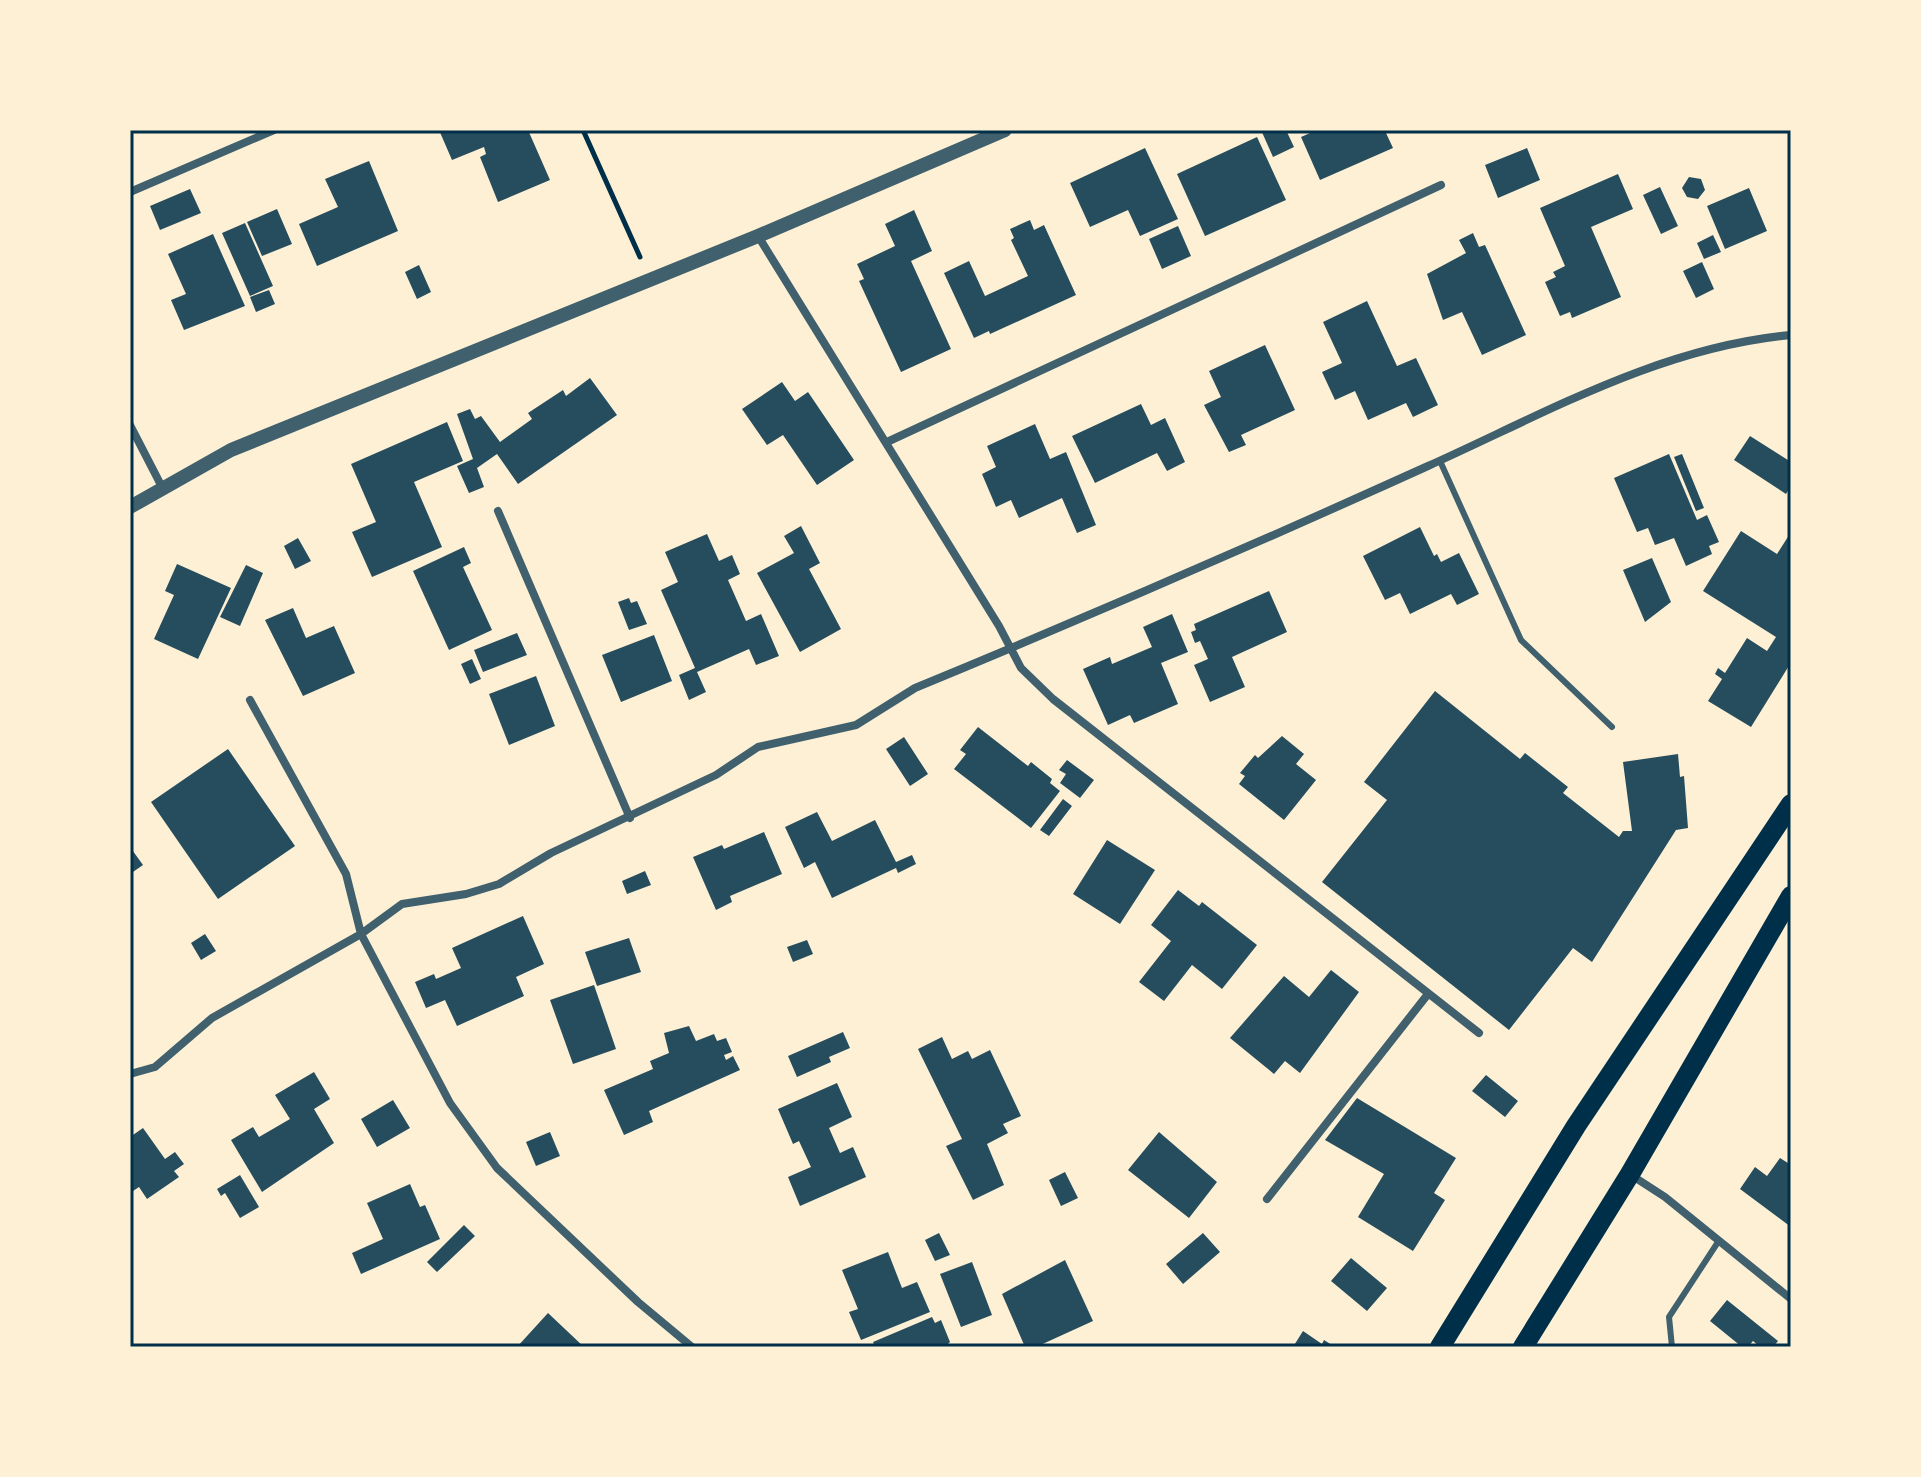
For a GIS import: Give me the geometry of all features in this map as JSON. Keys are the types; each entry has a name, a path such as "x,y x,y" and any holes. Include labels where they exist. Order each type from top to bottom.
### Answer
{"main road":[{"path":"1440,1347 1576,1126 1791,804"},
{"path":"1523,1347 1630,1174 1791,896"}],"street":[{"path":"130,192 274,130"},
{"path":"130,507 231,450 758,236 1005,130"},
{"path":"887,442 1441,185"},
{"path":"758,236 887,442 1021,668 1053,699 1479,1033"},
{"path":"130,1074 155,1067 212,1018 361,934 402,904 466,894 499,884 551,853 716,775 758,747 856,725 898,696 1666,361 1723,343 1791,335"},
{"path":"130,425 163,489"},
{"path":"498,511 630,818"},
{"path":"250,700 346,874 361,934 450,1103 497,1168 686,1345"},
{"path":"1267,1199 1428,994"},
{"path":"1630,1174 1665,1197 1791,1299"}],"lane":[{"path":"1440,461 1521,640 1612,727"},
{"path":"1672,1347 1669,1317 1718,1242"}],"path":[{"path":"583,130 650,278"}],"building":[{"path":"439,130 528,130 550,180 498,202 480,157 486,154 484,147 452,160"},
{"path":"1261,130 1286,130 1294,147 1273,157"},
{"path":"1317,130 1392,130 1386,133 1393,148 1320,180 1301,137"},
{"path":"1257,137 1286,200 1205,236 1177,174"},
{"path":"1145,148 1178,219 1140,236 1128,210 1090,227 1070,183"},
{"path":"1527,148 1540,180 1498,198 1485,165"},
{"path":"369,161 398,231 317,266 299,224 338,207 325,179"},
{"path":"1618,174 1633,209 1591,227 1621,297 1572,318 1570,312 1560,316 1545,282 1556,277 1553,272 1565,266 1540,208"},
{"path":"1689,177 1701,179 1705,190 1698,199 1687,197 1682,188"},
{"path":"1660,187 1678,226 1661,234 1643,195"},
{"path":"1749,188 1767,231 1725,249 1707,206"},
{"path":"190,189 201,213 160,230 150,206"},
{"path":"277,209 292,244 262,256 247,222"},
{"path":"914,210 932,251 911,261 951,349 901,372 859,281 864,279 857,264 895,246 885,224"},
{"path":"1030,220 1034,230 1044,225 1076,295 990,334 989,331 974,338 944,273 969,261 985,296 1028,276 1011,240 1014,238 1010,229"},
{"path":"245,223 273,286 250,296 222,233"},
{"path":"1178,226 1191,256 1162,269 1149,239"},
{"path":"1473,233 1479,247 1485,245 1526,335 1482,355 1462,312 1443,320 1427,274 1466,253 1459,240"},
{"path":"213,234 245,306 184,330 171,300 186,294 168,254"},
{"path":"1713,235 1721,252 1704,259 1697,243"},
{"path":"1702,262 1714,289 1696,298 1683,271"},
{"path":"419,265 431,292 417,299 405,272"},
{"path":"269,290 275,304 256,312 250,297"},
{"path":"1367,301 1397,366 1416,358 1438,405 1413,417 1406,403 1368,420 1355,391 1335,400 1322,372 1342,363 1323,322"},
{"path":"1265,345 1295,410 1241,435 1246,445 1229,452 1204,405 1221,397 1209,371"},
{"path":"590,378 617,415 518,484 497,454 477,468 484,487 469,493 457,466 473,459 457,414 470,409 475,419 481,416 500,442 532,419 528,413 563,390 566,396"},
{"path":"782,382 795,401 808,392 854,460 817,485 783,435 767,445 742,409"},
{"path":"1141,404 1151,425 1165,418 1185,462 1167,471 1157,453 1095,483 1072,436"},
{"path":"447,422 463,461 414,482 442,547 372,577 352,532 376,522 351,464"},
{"path":"1035,424 1050,459 1066,452 1096,525 1077,533 1062,498 1019,518 1011,500 996,507 982,474 996,467 987,446"},
{"path":"1750,436 1791,462 1791,486 1786,494 1734,460"},
{"path":"1669,454 1697,520 1707,515 1719,542 1709,546 1712,554 1686,566 1674,538 1655,545 1648,528 1637,532 1614,478"},
{"path":"1682,454 1704,508 1696,511 1674,457"},
{"path":"801,526 820,563 809,569 841,629 800,652 757,573 794,553 784,536"},
{"path":"1420,527 1434,556 1437,554 1441,562 1459,553 1479,594 1457,605 1451,594 1410,614 1400,593 1385,600 1363,556"},
{"path":"1741,531 1777,554 1791,532 1790,664 1751,727 1708,701 1722,679 1715,674 1718,668 1725,673 1747,638 1767,651 1776,637 1703,591"},
{"path":"707,534 719,561 732,555 740,574 728,580 746,621 761,614 779,656 756,665 749,649 697,672 706,692 689,700 679,675 695,668 661,590 678,582 665,552"},
{"path":"298,538 311,561 295,569 284,546"},
{"path":"464,547 471,563 463,567 492,630 449,650 413,571"},
{"path":"1652,558 1671,602 1645,622 1623,570"},
{"path":"177,564 231,588 198,659 154,639 174,595 165,591"},
{"path":"246,565 263,573 240,626 220,617"},
{"path":"1269,591 1287,632 1232,657 1245,687 1210,702 1194,665 1208,659 1200,641 1195,643 1191,632 1196,630 1194,624"},
{"path":"629,598 631,603 637,601 647,624 629,630 618,602"},
{"path":"293,608 306,638 334,626 355,673 303,696 265,620"},
{"path":"1172,614 1188,652 1161,663 1178,704 1134,723 1130,715 1108,725 1083,669 1110,657 1112,664 1152,647 1143,627"},
{"path":"517,633 527,655 483,672 474,650"},
{"path":"654,635 672,681 621,702 602,655"},
{"path":"472,659 481,679 470,684 461,664"},
{"path":"536,676 555,726 509,745 489,694"},
{"path":"1435,691 1520,759 1525,753 1568,787 1563,793 1619,837 1623,831 1632,831 1623,762 1678,754 1680,777 1684,776 1688,828 1676,830 1592,962 1573,948 1509,1030 1322,882 1387,800 1364,782"},
{"path":"978,727 1028,766 1031,762 1052,779 1050,783 1060,791 1031,828 954,769 966,754 960,750"},
{"path":"1282,736 1304,754 1296,764 1316,780 1284,820 1239,784 1245,776 1240,773 1255,755 1258,758"},
{"path":"904,737 928,774 910,786 886,749"},
{"path":"228,749 295,846 218,899 151,802"},
{"path":"1067,760 1094,780 1080,798 1060,783 1066,774 1059,770"},
{"path":"1063,799 1072,806 1049,836 1040,830"},
{"path":"817,812 832,841 875,820 896,862 912,855 916,864 898,873 896,868 832,898 815,862 804,868 785,827"},
{"path":"764,832 782,874 730,896 732,902 716,910 693,857 722,845 724,849"},
{"path":"1107,840 1155,870 1120,924 1073,894"},
{"path":"130,847 143,865 130,874"},
{"path":"645,871 651,885 627,894 622,881"},
{"path":"1178,890 1199,906 1202,902 1257,945 1222,989 1192,965 1164,1001 1139,982 1171,941 1151,925"},
{"path":"523,916 544,964 516,977 524,996 457,1026 445,1000 426,1008 415,982 434,974 436,979 461,968 452,948"},
{"path":"205,934 216,951 201,960 191,943"},
{"path":"629,938 641,972 597,986 585,952"},
{"path":"807,940 813,954 793,962 787,947"},
{"path":"1331,970 1359,992 1300,1073 1285,1061 1274,1074 1230,1038 1284,976 1309,997"},
{"path":"594,985 616,1049 573,1064 550,1000"},
{"path":"689,1026 696,1041 714,1034 717,1041 726,1038 732,1052 724,1055 726,1060 733,1056 740,1070 649,1111 653,1122 624,1135 604,1090 653,1069 650,1061 669,1053 664,1033"},
{"path":"843,1032 850,1048 829,1057 831,1062 797,1077 788,1056"},
{"path":"942,1037 952,1059 968,1051 972,1059 990,1050 1021,1116 1003,1124 1008,1133 987,1144 1004,1185 973,1200 946,1146 962,1139 918,1049"},
{"path":"314,1072 330,1099 314,1109 334,1143 262,1192 231,1140 253,1127 259,1137 290,1119 275,1095"},
{"path":"1486,1075 1518,1101 1505,1117 1472,1091"},
{"path":"837,1083 852,1117 829,1128 840,1153 853,1147 866,1177 800,1206 788,1177 811,1167 799,1141 793,1144 778,1109"},
{"path":"1357,1098 1456,1158 1434,1193 1445,1200 1413,1251 1358,1217 1384,1174 1325,1140"},
{"path":"393,1100 410,1128 377,1147 361,1119"},
{"path":"143,1128 165,1159 175,1152 184,1164 174,1171 179,1177 147,1199 139,1187 130,1193 130,1137"},
{"path":"550,1132 560,1156 536,1166 526,1142"},
{"path":"1159,1132 1217,1182 1189,1218 1128,1170"},
{"path":"1780,1158 1791,1165 1791,1227 1740,1189 1755,1167 1767,1176"},
{"path":"1065,1172 1078,1198 1061,1206 1049,1180"},
{"path":"240,1175 259,1207 240,1218 225,1193 221,1196 217,1189"},
{"path":"410,1184 420,1207 425,1205 440,1239 361,1274 352,1253 383,1239 367,1203"},
{"path":"464,1225 475,1236 437,1272 427,1262"},
{"path":"939,1233 950,1255 935,1261 925,1240"},
{"path":"1203,1233 1220,1252 1183,1284 1166,1264"},
{"path":"888,1252 902,1288 917,1282 930,1312 861,1340 849,1312 858,1309 842,1270"},
{"path":"1351,1258 1387,1288 1367,1311 1331,1281"},
{"path":"1065,1260 1093,1321 1036,1347 1025,1347 1002,1294"},
{"path":"972,1262 992,1315 961,1327 940,1274"},
{"path":"1727,1300 1778,1341 1773,1347 1760,1347 1753,1341 1748,1347 1742,1347 1710,1321"},
{"path":"548,1313 584,1347 517,1347"},
{"path":"932,1317 935,1323 941,1320 950,1342 945,1347 875,1347 873,1342"},
{"path":"1303,1331 1322,1344 1324,1340 1335,1347 1293,1347"}]}
